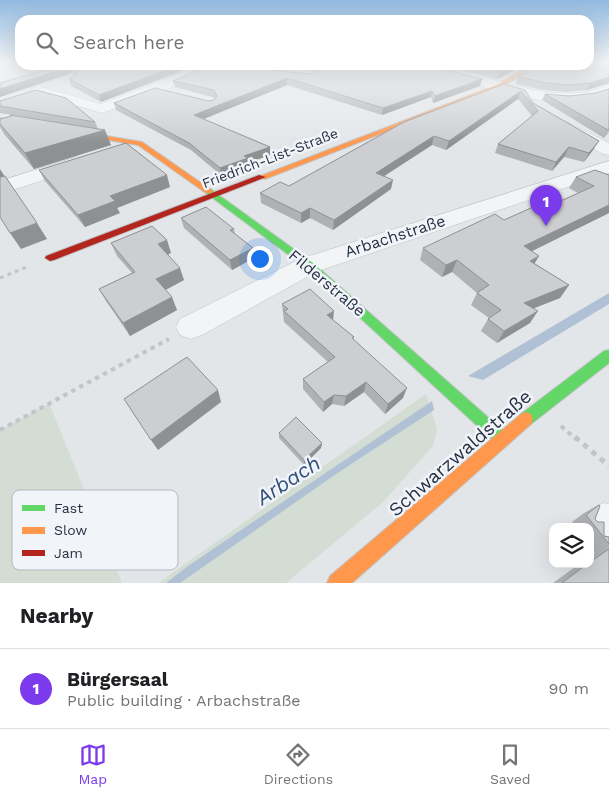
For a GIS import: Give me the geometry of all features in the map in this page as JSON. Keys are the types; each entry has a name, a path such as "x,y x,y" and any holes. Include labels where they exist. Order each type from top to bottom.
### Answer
{"street":[{"path":"23,95 38,90 121,113 172,89"},
{"name":"Friedrich-List-Straße","path":"50,258 490,89"},
{"path":"517,89 568,98 590,96 606,89"},
{"path":"528,92 536,107 609,150"},
{"name":"Filderstraße","path":"0,120 140,143 215,195 308,265 502,439"},
{"path":"0,188 140,143"},
{"name":"Arbachstraße","path":"191,327 308,265 609,167"},
{"name":"Schwarzwaldstraße","path":"337,583 539,407 609,355"}],"path":[{"path":"0,278 50,258"},
{"path":"0,430 191,327"},
{"path":"539,407 609,466"}],"shaded area":[{"path":"426,394 437,429 433,446 383,502 286,583 158,583"},
{"path":"49,403 84,490 12,490 12,570 117,570 122,583 0,583 0,430"}],"water":[{"path":"609,293 609,304 483,380 468,376"},
{"path":"432,401 434,410 336,474 180,583 166,583 188,566"}],"building":[{"path":"88,89 115,89 99,95"},
{"path":"152,89 160,89 208,101 214,100 217,96 214,90 210,89 259,89 194,115 270,147 244,156 248,158 220,168 189,143 114,103"},
{"path":"323,89 454,89 435,96 432,91 383,108"},
{"path":"490,89 522,89 525,90 533,103 599,141 589,153 569,147 556,162 498,144 538,111 521,91 449,141 434,136 376,173 393,180 334,220 310,208 301,213 260,193 280,182 289,186 404,122"},
{"path":"609,89 608,130 545,94 569,96 596,93"},
{"path":"36,90 66,98 95,122 0,106 0,101"},
{"path":"10,115 105,130 25,153 0,124 0,119 12,116"},
{"path":"126,143 167,175 110,196 115,201 78,215 39,170"},
{"path":"595,170 609,175 609,205 524,246 539,256 530,261 569,285 524,303 538,311 504,331 488,319 501,310 477,293 489,285 457,260 446,265 423,248 495,214 504,220 551,199 543,209 594,186 576,177"},
{"path":"5,176 37,223 10,233 0,217 0,177"},
{"path":"206,207 234,229 230,230 253,248 230,260 181,218"},
{"path":"152,226 167,240 158,244 180,268 156,279 172,297 123,323 99,289 135,272 111,243"},
{"path":"310,289 334,311 327,315 354,337 352,338 407,388 388,404 366,382 346,396 334,395 324,402 303,379 335,357 284,311 288,309 282,304"},
{"path":"187,357 218,390 151,440 124,399"},
{"path":"296,417 322,443 304,460 279,433"},
{"path":"600,506 595,519 598,522 604,522 604,536 609,537 609,544 594,523 586,515"},
{"path":"609,549 609,583 562,583 582,568 594,568 594,559"}],"traffic: fast":[{"path":"209,191 309,265 502,439"},
{"path":"526,419 609,355"}],"traffic: slow":[{"path":"262,177 490,89"},
{"path":"0,120 140,143 209,191"},
{"path":"337,583 526,419"}],"traffic: jam":[{"path":"50,258 262,177"}],"place":[{"name":"Bürgersaal","path":"546,226"}],"water label":[{"name":"Arbach","path":"288,480"}]}
